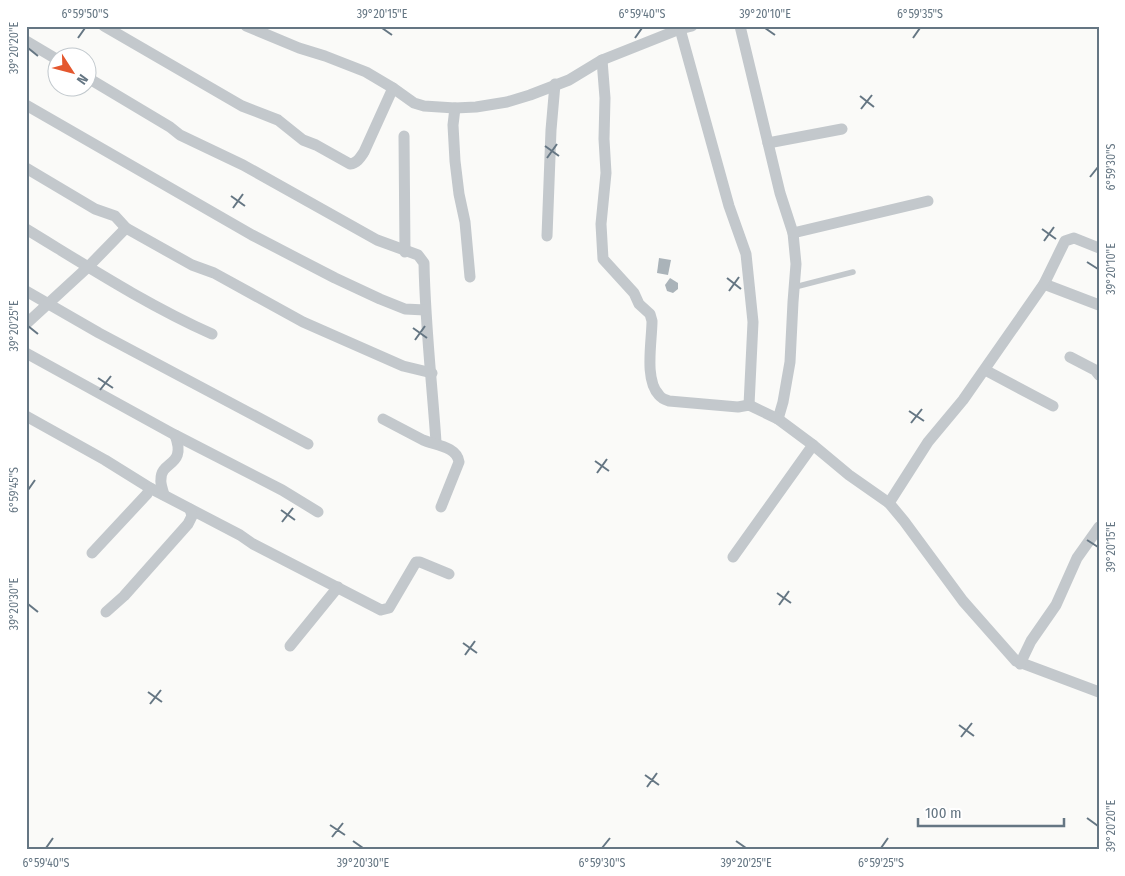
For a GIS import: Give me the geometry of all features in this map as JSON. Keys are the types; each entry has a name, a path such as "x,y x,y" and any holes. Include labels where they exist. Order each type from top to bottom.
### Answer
{"street":[{"path":"104,26 242,106 278,120 303,140 350,164 359,160 364,152 393,88"},
{"path":"246,26 298,48 366,72 414,102 424,106 455,108 507,102 569,80 602,60 680,28 692,26"},
{"path":"740,26 768,143 793,233 796,264 789,372 778,419"},
{"path":"680,28 729,206 746,254 754,322 749,405"},
{"path":"26,41 48,54"},
{"path":"602,60 605,98 604,138 606,172 601,224 603,259 634,292 639,304 650,314 652,321 650,376 659,396 669,402 738,407 749,405 778,419 888,503 963,601 1020,664 1043,670 1099,692"},
{"path":"98,84 170,127 180,135 242,165 377,240 405,252 418,255 424,263 425,310 432,373 436,442"},
{"path":"547,236 551,130 555,84"},
{"path":"26,105 252,235 335,278 380,300 405,309 425,310"},
{"path":"455,108 453,125 455,161 465,222 470,277"},
{"path":"768,143 842,129"},
{"path":"404,136 405,252"},
{"path":"26,168 95,209 114,216 126,228 192,265 214,273 303,322 403,366 432,373"},
{"path":"793,233 928,202"},
{"path":"26,324 88,267 126,228"},
{"path":"26,229 103,278 172,316 212,334"},
{"path":"888,503 928,442 963,400 1044,284 1065,241 1074,238 1099,248"},
{"path":"1044,284 1099,305"},
{"path":"26,291 308,444"},
{"path":"26,352 282,490 318,512"},
{"path":"1070,357 1095,370 1099,375"},
{"path":"985,370 1053,406"},
{"path":"26,416 105,460 150,488 253,544 385,610 389,608 416,562 449,574"},
{"path":"383,419 430,443 436,442 456,453 459,462 441,507"},
{"path":"164,495 160,479 162,472 173,461 180,450 175,434"},
{"path":"733,557 813,445"},
{"path":"92,553 147,494 150,488"},
{"path":"106,612 124,596 183,530 192,516 190,509"},
{"path":"1020,664 1032,641 1056,605 1077,558 1099,527"},
{"path":"290,646 338,587"}],"lane":[{"path":"795,287 853,272"}],"building":[{"path":"659,258 671,260 668,275 657,273"},
{"path":"670,278 678,283 678,289 673,293 667,291 665,285"}]}
